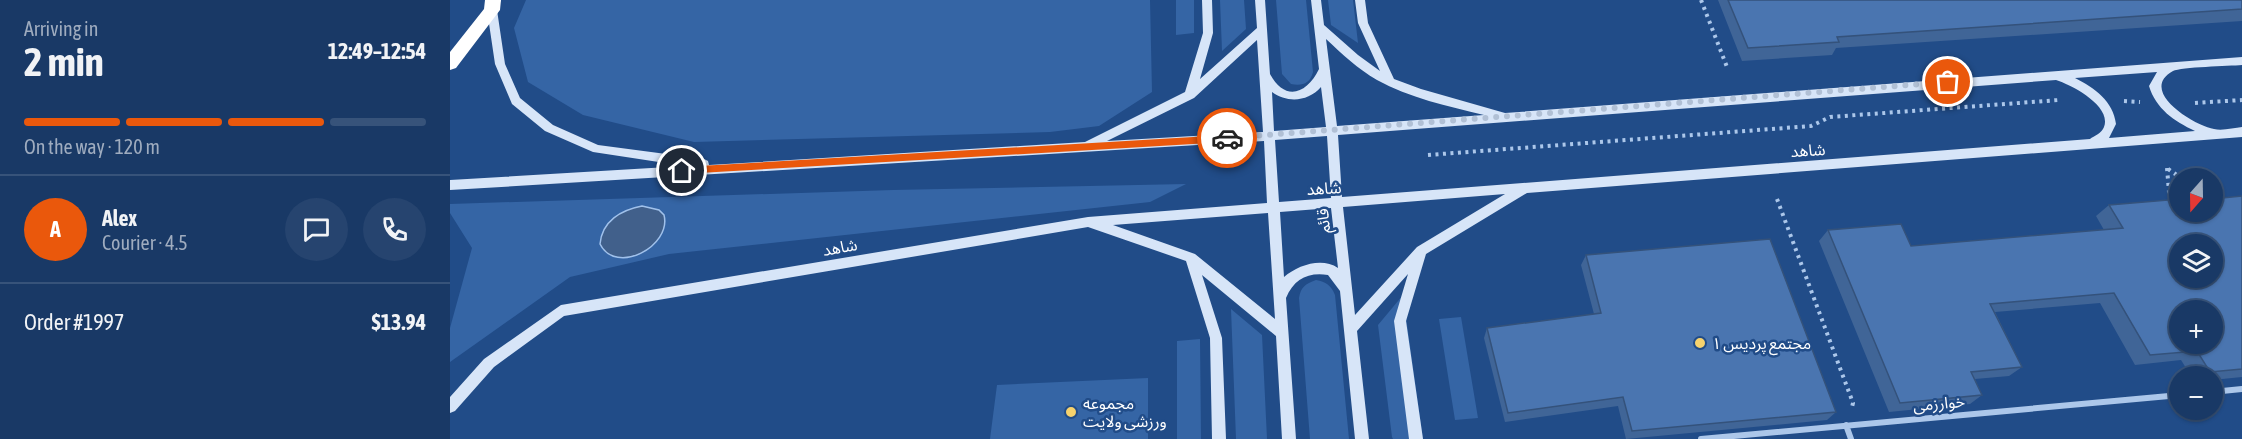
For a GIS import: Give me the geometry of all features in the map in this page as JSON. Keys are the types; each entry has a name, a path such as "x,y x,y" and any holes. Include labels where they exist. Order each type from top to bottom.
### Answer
{"highway":[{"path":"450,64 494,3"}],"main road":[{"path":"1190,95 1208,33 1207,0"},
{"path":"1260,0 1288,436"},
{"name":"قائم","path":"1316,0 1332,131 1337,204 1363,435"},
{"path":"1360,0 1363,23 1391,82"},
{"path":"494,3 500,64 516,101 549,128 597,149 729,168"},
{"path":"1319,26 1351,55 1391,82 1439,99 1510,118"},
{"path":"1085,147 1190,95 1262,29"},
{"path":"450,185 1269,136 2242,61"},
{"path":"2180,66 2168,68 2160,74 2156,82 2157,92 2164,105 2183,122 2198,129 2227,133"},
{"path":"1265,72 1267,81 1274,88 1283,93 1304,95 1316,88 1324,70"},
{"path":"2041,75 2069,79 2083,86 2101,101 2109,116 2109,127 2105,136 2096,142 2084,145"},
{"name":"شاهد","path":"450,407 489,363 561,311 1088,222 2242,132"},
{"path":"1350,330 1421,251 1526,188"},
{"path":"1088,222 1191,258 1281,332"},
{"path":"1416,439 1400,321 1421,251"},
{"path":"1191,258 1216,338 1219,439"},
{"path":"1280,304 1281,292 1296,274 1321,268 1332,270 1340,279 1348,300"}],"street":[{"path":"2223,391 2242,389"},
{"name":"خوارزمی","path":"1701,439 2169,396"},
{"path":"1846,425 1851,439"}],"path":[{"path":"1701,0 1727,67"},
{"path":"1428,155 1812,126 1830,117 2070,99 2164,105 2242,100"},
{"path":"2169,169 2169,192"},
{"path":"1777,199 1853,403 1846,425"}],"shaded area":[{"path":"526,0 1150,0 1152,92 1099,126 1050,132 694,142 583,115 528,82 514,28"},
{"path":"1176,0 1194,0 1194,33 1176,35"},
{"path":"1220,0 1244,0 1246,29 1222,51"},
{"path":"1276,0 1306,0 1313,72 1308,82 1299,85 1291,84 1282,74"},
{"path":"1328,0 1353,0 1358,43 1331,25"},
{"path":"1186,184 1150,202 669,254 570,277 450,362 450,328 472,248 450,213 450,204 893,190"},
{"path":"642,206 659,210 664,215 664,226 660,237 641,253 629,257 618,257 608,253 600,244 604,229 620,214"},
{"path":"1316,280 1328,284 1335,295 1349,439 1310,439 1299,298 1304,286"},
{"path":"1403,295 1423,439 1393,439 1392,437 1378,325"},
{"path":"1231,309 1262,335 1267,439 1236,439"},
{"path":"1461,317 1478,418 1455,420 1439,319"},
{"path":"1200,339 1201,439 1177,439 1177,341"},
{"name":"مجموعه ورزشی ولایت","path":"1148,378 1148,439 990,439 997,385"}],"building":[{"path":"1728,0 2242,0 2242,9 1837,37 1839,42 1748,48"},
{"path":"2242,196 2242,369 2223,371 2223,366 2206,366 2199,354 2223,354 2223,300 2169,300 2169,353 2150,355 2114,293 1990,304 2022,367 1971,372 1982,395 1900,403 1828,230 1901,224 1911,246 2123,228 2109,205 2169,200 2169,222 2223,222 2223,198"},
{"name":"مجتمع پردیس ۱","path":"1770,239 1836,412 1632,431 1623,397 1508,413 1487,328 1601,313 1586,255"}],"way so far":[{"path":"1227,138 1510,118 1948,82"}],"place":[{"name":"مجتمع پردیس ۱","path":"1700,343"},
{"name":"مجموعه ورزشی ولایت","path":"1071,412"}],"route":[{"path":"682,171 1227,138"}]}
